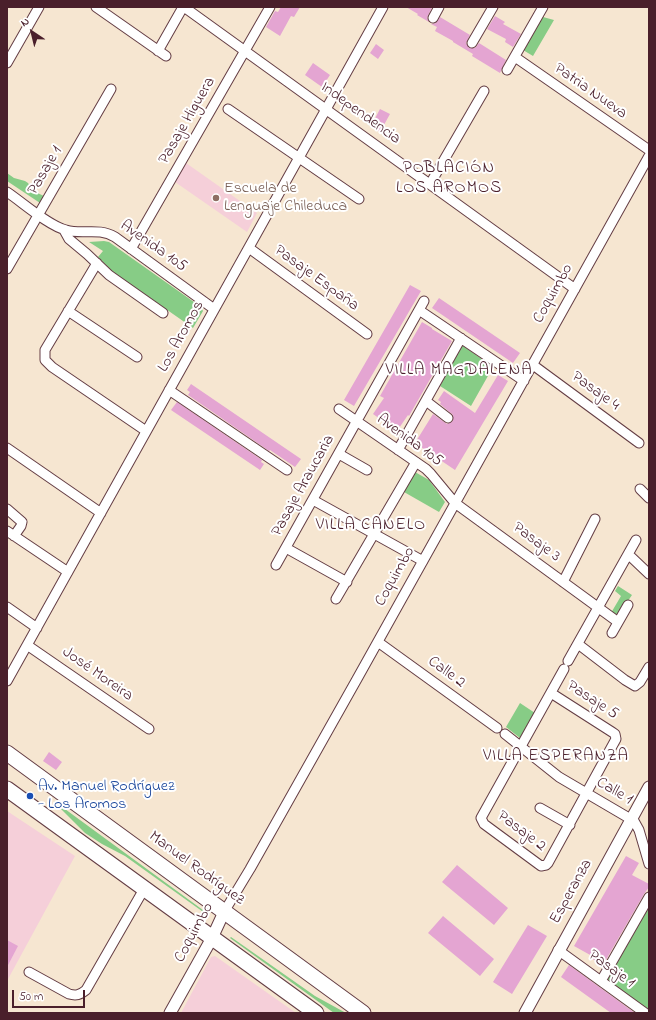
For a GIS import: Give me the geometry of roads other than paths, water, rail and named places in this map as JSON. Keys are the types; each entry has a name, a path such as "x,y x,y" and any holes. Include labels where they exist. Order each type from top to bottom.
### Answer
{"main road":[{"name":"Manuel Rodríguez","path":"7,753 363,1013"},
{"path":"7,789 316,1013"}],"street":[{"path":"7,63 39,7"},
{"path":"96,7 162,53 183,7"},
{"name":"Independencia","path":"183,7 575,290"},
{"name":"Pasaje Higuera","path":"131,249 270,7"},
{"name":"Los Aromos","path":"7,681 383,7"},
{"path":"433,18 439,7"},
{"path":"472,43 493,7"},
{"path":"507,70 548,8"},
{"name":"Patria Nueva","path":"515,57 649,150"},
{"name":"Pasaje 1","path":"7,269 111,89"},
{"path":"430,184 484,91"},
{"path":"228,109 359,199"},
{"name":"Coquimbo","path":"170,1013 212,938 224,912 254,862 378,642 649,156"},
{"name":"Avenida 105","path":"7,192 64,230 75,232 102,232 115,237 214,309"},
{"path":"64,230 69,239 113,279 163,313"},
{"name":"Pasaje España","path":"249,248 366,334"},
{"path":"97,263 45,350 45,357 47,363 146,431"},
{"name":"Pasaje Araucaria","path":"276,566 424,301"},
{"path":"420,310 524,381"},
{"path":"68,311 137,357"},
{"path":"398,450 461,338"},
{"name":"Pasaje 4","path":"533,365 639,443"},
{"path":"169,390 287,470"},
{"path":"426,401 448,418"},
{"name":"Avenida 105","path":"339,409 431,474 455,503"},
{"path":"7,448 101,513"},
{"path":"339,454 367,470"},
{"path":"336,599 416,462"},
{"path":"640,489 649,498"},
{"path":"313,500 423,561"},
{"name":"Pasaje 3","path":"455,503 618,622"},
{"path":"7,509 22,522 21,526 11,533 68,572"},
{"path":"563,582 596,519"},
{"path":"520,747 636,540"},
{"path":"286,548 346,582"},
{"path":"628,554 649,574"},
{"path":"612,633 628,605"},
{"path":"7,607 37,628"},
{"name":"Calle 2","path":"378,642 497,728"},
{"path":"578,644 625,680 636,686 649,667"},
{"name":"José Moreira","path":"27,645 149,730"},
{"name":"Pasaje 5","path":"551,693 616,736 616,741 587,793"},
{"name":"Calle 1","path":"505,734 552,772 631,819"},
{"name":"Pasaje 2","path":"520,747 481,820 484,824 539,866 544,866 548,863 570,825"},
{"name":"Esperanza","path":"525,1013 558,950 631,819 646,800 649,787"},
{"path":"540,808 570,825 587,793"},
{"path":"631,819 638,827 649,864"},
{"path":"29,972 69,994 74,995 82,993 86,990 144,888"},
{"path":"601,981 649,897"},
{"name":"Pasaje 1","path":"558,950 645,1013"}],"place":[{"name":"Escuela de Lenguaje Chileduca","path":"216,198"},
{"name":"Av. Manuel Rodríguez - Los Aromos","path":"30,796"}],"district":[{"name":"POBLACIÓN LOS AROMOS","path":"449,179"},
{"name":"VILLA MAGDALENA","path":"459,371"},
{"name":"VILLA CANELO","path":"371,526"},
{"name":"VILLA ESPERANZA","path":"556,757"}]}
